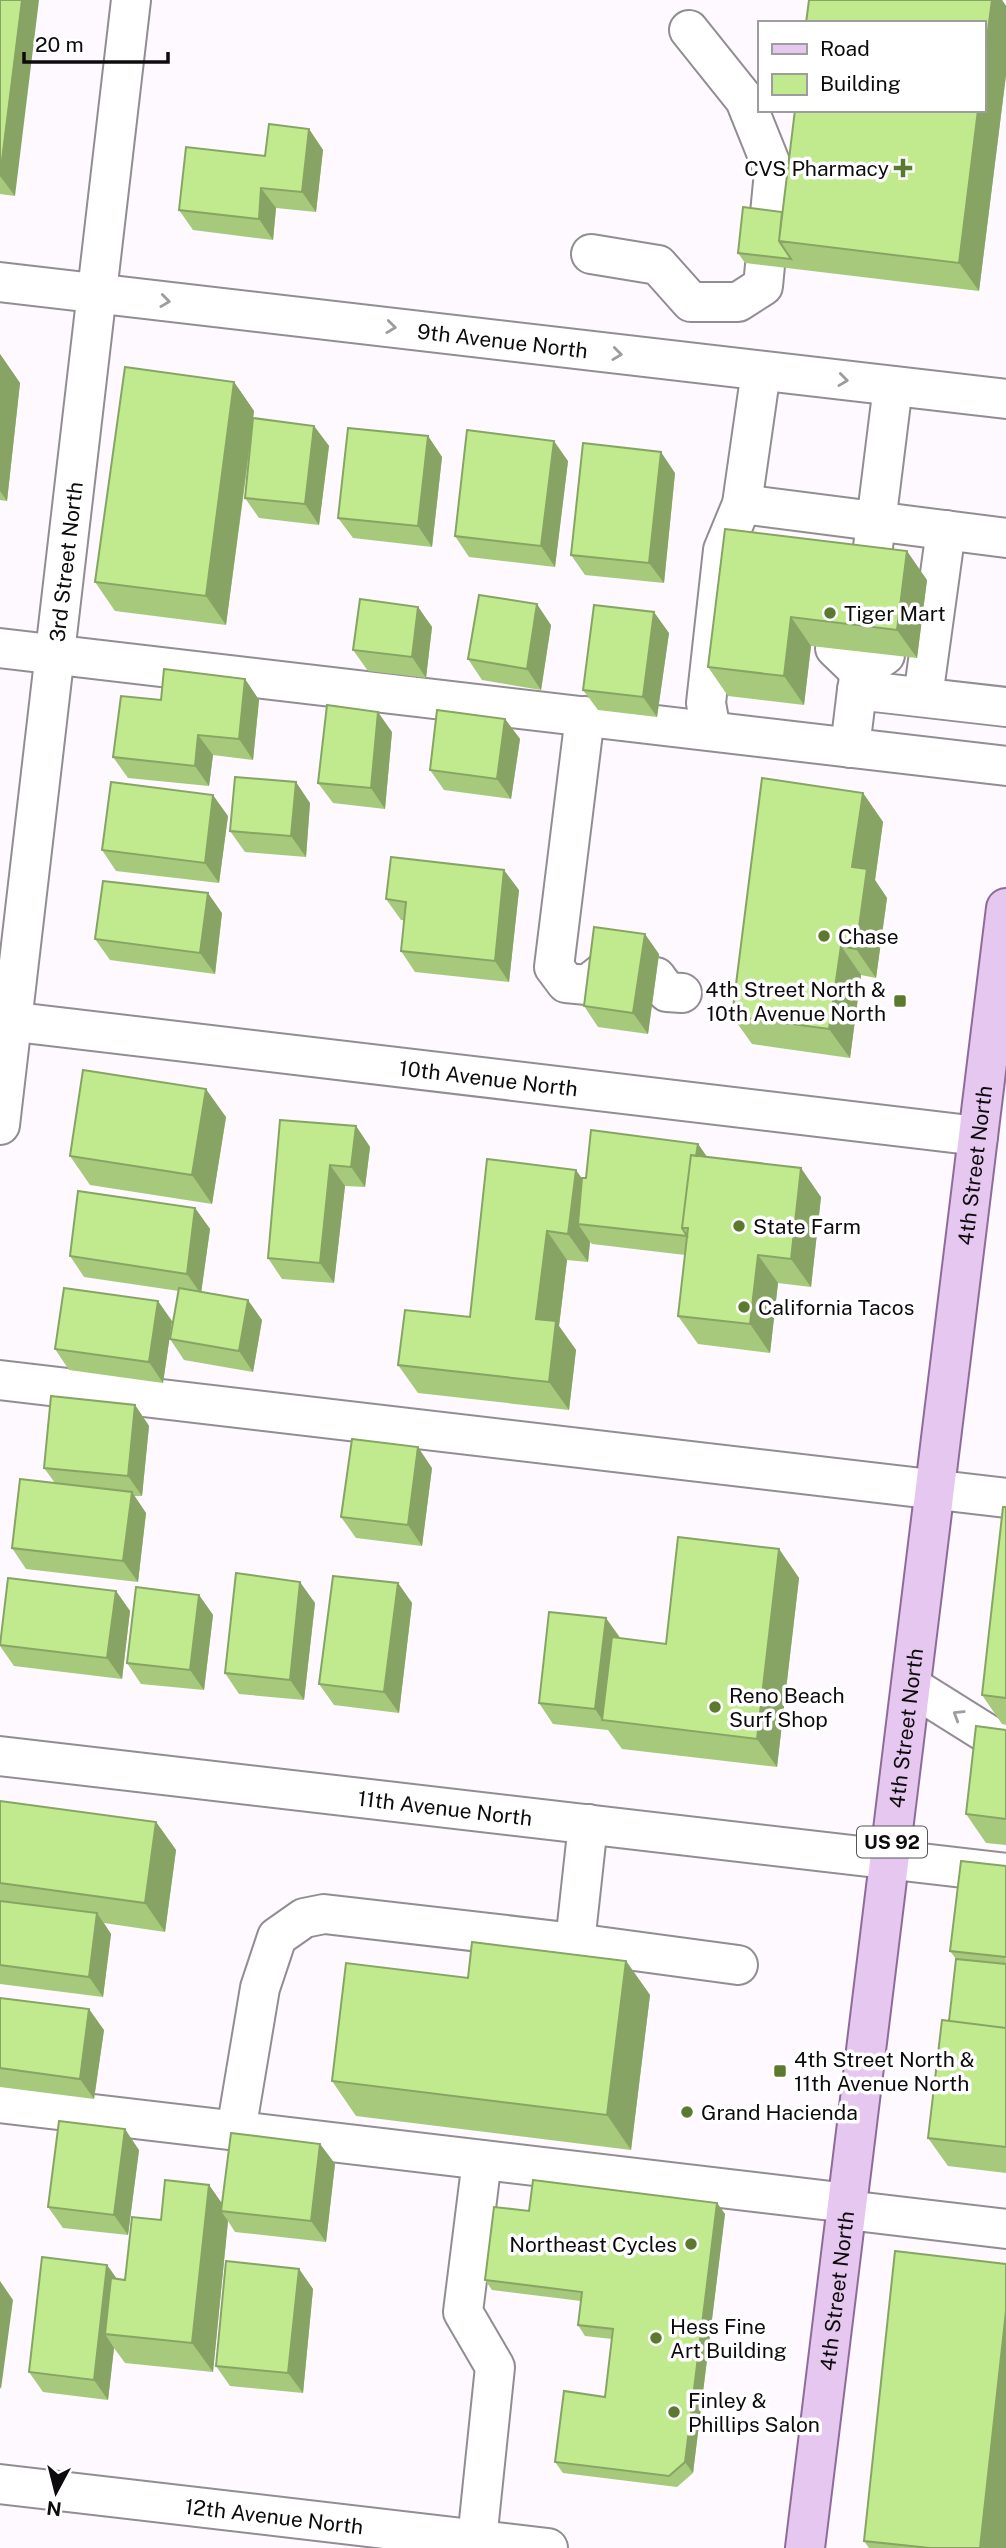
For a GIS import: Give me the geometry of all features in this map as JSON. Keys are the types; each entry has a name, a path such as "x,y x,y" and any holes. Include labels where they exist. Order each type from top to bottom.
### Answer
{"main road":[{"name":"4th Street North","path":"805,2548 978,1136 1001,986 1006,908"}],"street":[{"name":"3rd Street North","path":"0,1125 6,1021 55,654 131,0"},
{"path":"591,254 658,265 691,302 738,302 763,286 774,172 745,100 689,30"},
{"name":"9th Avenue North","path":"0,282 1006,400"},
{"path":"711,731 706,703 723,550 742,503 761,371"},
{"path":"871,568 893,386"},
{"path":"742,503 1006,538"},
{"path":"923,697 946,530"},
{"path":"0,648 1006,766"},
{"path":"850,748 859,666 923,697 1006,707"},
{"path":"585,716 554,967 566,983 598,986"},
{"name":"10th Avenue North","path":"6,1021 978,1136"},
{"path":"0,1380 1006,1498"},
{"path":"911,1686 994,1738 1006,1739"},
{"name":"11th Avenue North","path":"0,1756 1006,1873"},
{"path":"575,1944 588,1824"},
{"path":"236,2131 264,1975 277,1937 304,1918 324,1914 738,1965"},
{"path":"0,2103 482,2160 1006,2229"},
{"path":"482,2160 463,2312 495,2367 496,2544"},
{"name":"12th Avenue North","path":"0,2484 548,2548"}],"building":[{"path":"0,0 22,0 0,176"},
{"path":"809,0 992,0 985,53 985,21 806,21"},
{"name":"CVS Pharmacy","path":"795,112 978,112 959,263 779,241"},
{"path":"269,124 309,129 302,192 261,188 259,219 179,210 186,147 265,156"},
{"path":"743,207 782,212 779,241 791,259 738,253"},
{"path":"125,367 234,382 206,596 95,582"},
{"path":"253,418 314,426 305,504 245,498"},
{"path":"348,428 428,436 418,526 338,518"},
{"path":"467,430 554,441 541,546 455,536"},
{"path":"583,443 661,452 649,563 571,555"},
{"name":"Tiger Mart","path":"725,529 907,551 897,630 791,617 784,676 708,667"},
{"path":"479,595 537,604 527,669 468,659"},
{"path":"360,599 418,607 412,657 353,650"},
{"path":"594,605 654,612 643,697 583,690"},
{"path":"164,669 245,679 239,739 198,735 195,766 113,757 121,696 161,700"},
{"path":"327,705 378,712 371,788 318,783"},
{"path":"437,710 505,719 497,779 430,770"},
{"path":"235,777 296,782 291,836 230,831"},
{"name":"Chase","path":"762,778 863,793 852,867 867,869 856,949 841,946 829,1029 732,1016"},
{"path":"111,782 213,795 205,863 102,850"},
{"path":"391,857 504,870 495,961 401,951 406,902 386,899"},
{"path":"103,881 208,893 200,953 95,939"},
{"path":"594,927 645,934 633,1013 584,1006"},
{"path":"83,1070 206,1089 192,1175 70,1156"},
{"path":"280,1120 356,1126 351,1167 330,1165 320,1263 268,1258"},
{"path":"591,1130 698,1144 696,1156 691,1155 682,1228 687,1236 578,1224 582,1178 586,1178"},
{"path":"691,1155 801,1168 791,1259 758,1255 750,1324 678,1316 688,1228 682,1228"},
{"path":"487,1159 576,1170 568,1234 547,1231 536,1319 556,1321 549,1382 398,1365 405,1310 470,1317"},
{"path":"78,1191 195,1208 187,1274 70,1256"},
{"path":"64,1288 158,1301 149,1362 55,1349"},
{"path":"179,1288 248,1300 239,1351 170,1339"},
{"path":"51,1396 135,1405 128,1476 44,1468"},
{"path":"352,1439 418,1447 408,1525 341,1517"},
{"path":"20,1479 132,1492 123,1561 12,1548"},
{"path":"1003,1507 1006,1507 1006,1698 982,1695"},
{"path":"678,1537 779,1549 757,1739 602,1720 612,1637 666,1644"},
{"path":"236,1573 300,1582 290,1680 225,1673"},
{"path":"333,1576 398,1583 384,1692 319,1684"},
{"path":"8,1578 116,1591 107,1658 0,1645"},
{"path":"136,1587 199,1595 190,1670 127,1663"},
{"path":"549,1612 606,1618 595,1709 539,1703"},
{"path":"976,1726 1006,1730 1006,1819 966,1814"},
{"path":"0,1801 156,1822 145,1903 0,1883"},
{"path":"961,1861 1006,1866 1006,1957 950,1951"},
{"path":"0,1901 97,1913 89,1977 0,1965"},
{"path":"472,1942 626,1961 607,2115 332,2081 346,1963 468,1978"},
{"path":"956,1959 1006,1964 1006,2028 949,2021"},
{"path":"0,1998 89,2009 80,2079 0,2068"},
{"path":"942,2020 1006,2028 1006,2147 928,2138"},
{"path":"59,2121 125,2129 114,2215 48,2207"},
{"path":"231,2133 320,2144 311,2221 221,2211"},
{"path":"165,2180 209,2185 192,2343 105,2334 111,2278 125,2280 132,2217 161,2220"},
{"name":"Hess Fine Art Building","path":"533,2180 717,2203 685,2462 669,2476 555,2462 564,2391 605,2397 613,2329 578,2325 582,2292 485,2280 494,2207 529,2211"},
{"path":"895,2251 1006,2264 1006,2311 980,2548 930,2548 864,2541"},
{"path":"42,2257 107,2265 94,2380 29,2372"},
{"path":"226,2261 299,2269 288,2373 216,2366"}],"place":[{"name":"CVS Pharmacy","path":"903,168"},
{"name":"Tiger Mart","path":"830,613"},
{"name":"Chase","path":"824,936"},
{"name":"4th Street North & 10th Avenue North","path":"900,1001"},
{"name":"State Farm","path":"739,1226"},
{"name":"California Tacos","path":"744,1307"},
{"name":"Reno Beach Surf Shop","path":"715,1707"},
{"name":"4th Street North & 11th Avenue North","path":"780,2071"},
{"name":"Grand Hacienda","path":"687,2112"},
{"name":"Northeast Cycles","path":"691,2244"},
{"name":"Hess Fine Art Building","path":"656,2338"},
{"name":"Finley & Phillips Salon","path":"674,2412"}]}
